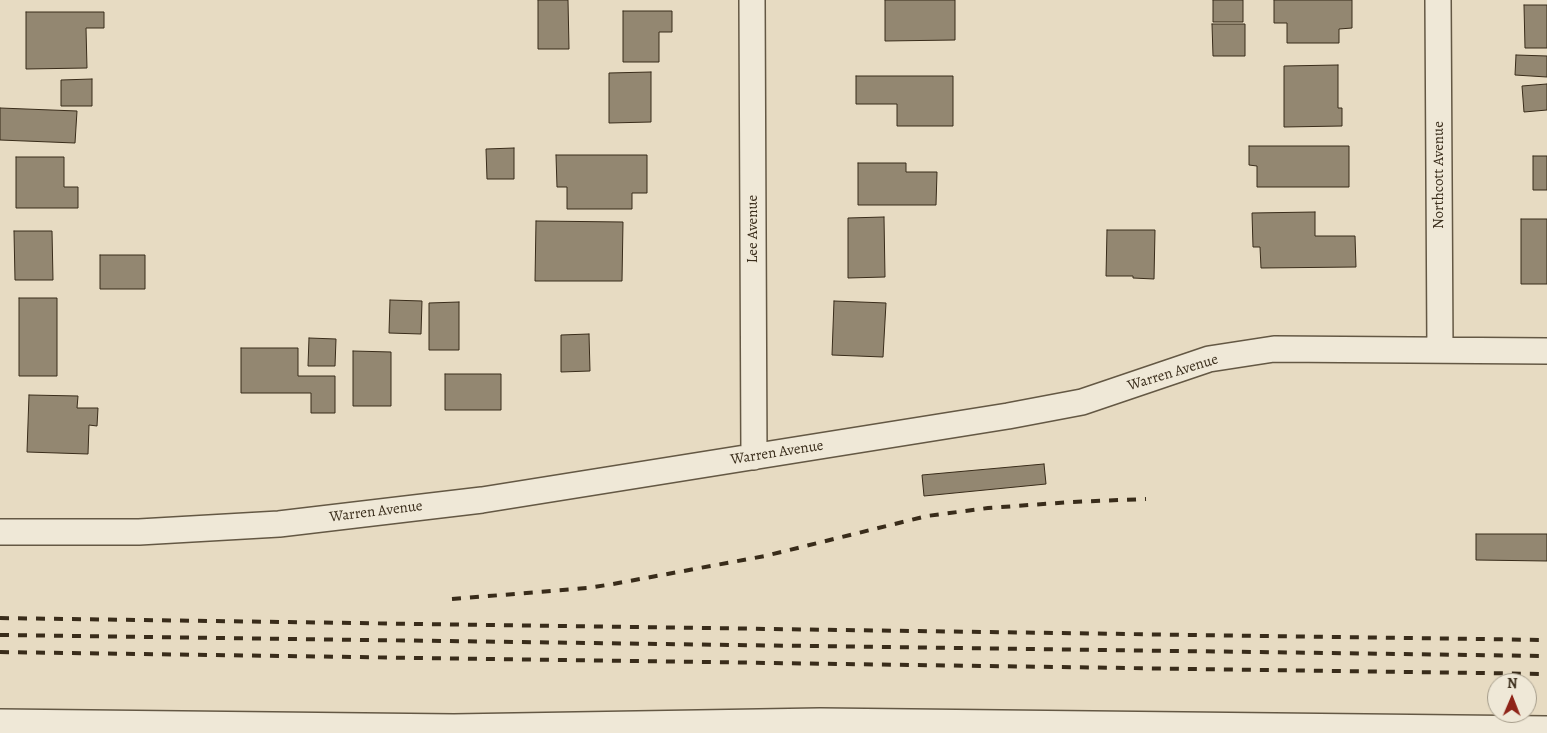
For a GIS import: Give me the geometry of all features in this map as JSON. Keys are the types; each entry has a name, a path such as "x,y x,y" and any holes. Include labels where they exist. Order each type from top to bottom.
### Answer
{"street":[{"name":"Lee Avenue","path":"752,0 754,457"},
{"name":"Northcott Avenue","path":"1438,0 1440,350"},
{"name":"Warren Avenue","path":"0,532 139,532 279,524 482,500 1008,416 1082,402 1209,359 1274,349 1547,352"},
{"path":"0,722 454,730 820,721 1547,729"}],"building":[{"path":"538,0 568,0 569,49 538,49"},
{"path":"885,0 955,0 955,40 885,41"},
{"path":"1213,0 1243,0 1243,22 1213,22"},
{"path":"1274,0 1352,0 1352,28 1339,29 1339,43 1287,43 1287,23 1274,23"},
{"path":"1524,5 1547,5 1547,48 1525,48"},
{"path":"623,11 672,11 672,32 659,32 659,62 623,62"},
{"path":"26,12 104,12 104,28 86,28 87,68 26,69"},
{"path":"1212,24 1245,24 1245,56 1213,56"},
{"path":"1516,55 1547,56 1547,77 1515,75"},
{"path":"1338,65 1338,108 1342,108 1342,126 1284,127 1284,66"},
{"path":"651,72 651,122 609,123 609,73"},
{"path":"856,76 953,76 953,126 897,126 897,104 856,104"},
{"path":"92,79 92,106 61,106 61,80"},
{"path":"1547,84 1547,110 1524,112 1522,86"},
{"path":"0,108 77,111 75,143 0,140"},
{"path":"1249,146 1349,146 1349,187 1257,187 1257,166 1249,165"},
{"path":"514,148 514,179 487,179 486,149"},
{"path":"556,155 647,155 647,193 632,193 632,209 567,209 567,187 557,187"},
{"path":"1533,156 1547,156 1547,190 1533,190"},
{"path":"16,157 64,157 64,187 78,187 78,208 16,208"},
{"path":"858,163 906,163 906,172 937,172 936,205 858,205"},
{"path":"1315,212 1315,236 1355,236 1356,267 1261,268 1260,247 1253,247 1252,213"},
{"path":"884,217 885,277 848,278 848,218"},
{"path":"1521,219 1547,219 1547,284 1521,284"},
{"path":"536,221 623,222 622,281 535,281"},
{"path":"1107,230 1155,230 1154,279 1133,278 1133,276 1106,276"},
{"path":"14,231 52,231 53,280 15,280"},
{"path":"100,255 145,255 145,289 100,289"},
{"path":"19,298 57,298 57,376 19,376"},
{"path":"390,300 422,301 421,334 389,333"},
{"path":"834,301 886,303 883,357 832,355"},
{"path":"459,302 459,350 429,350 429,303"},
{"path":"589,334 590,371 561,372 561,335"},
{"path":"309,338 336,339 335,366 308,366"},
{"path":"241,348 298,348 298,376 335,376 335,413 311,413 311,393 241,393"},
{"path":"353,351 391,352 391,406 353,406"},
{"path":"445,374 501,374 501,410 445,410"},
{"path":"29,395 78,396 77,408 98,408 97,426 89,425 88,454 27,452"},
{"path":"1044,464 1046,484 924,496 922,475"},
{"path":"1476,534 1547,534 1547,561 1476,560"}],"railway":[{"path":"452,599 588,588 613,584 765,556 927,516 988,508 1146,499"},
{"path":"0,618 1547,640"},
{"path":"0,635 1547,656"},
{"path":"0,652 1547,674"}]}
